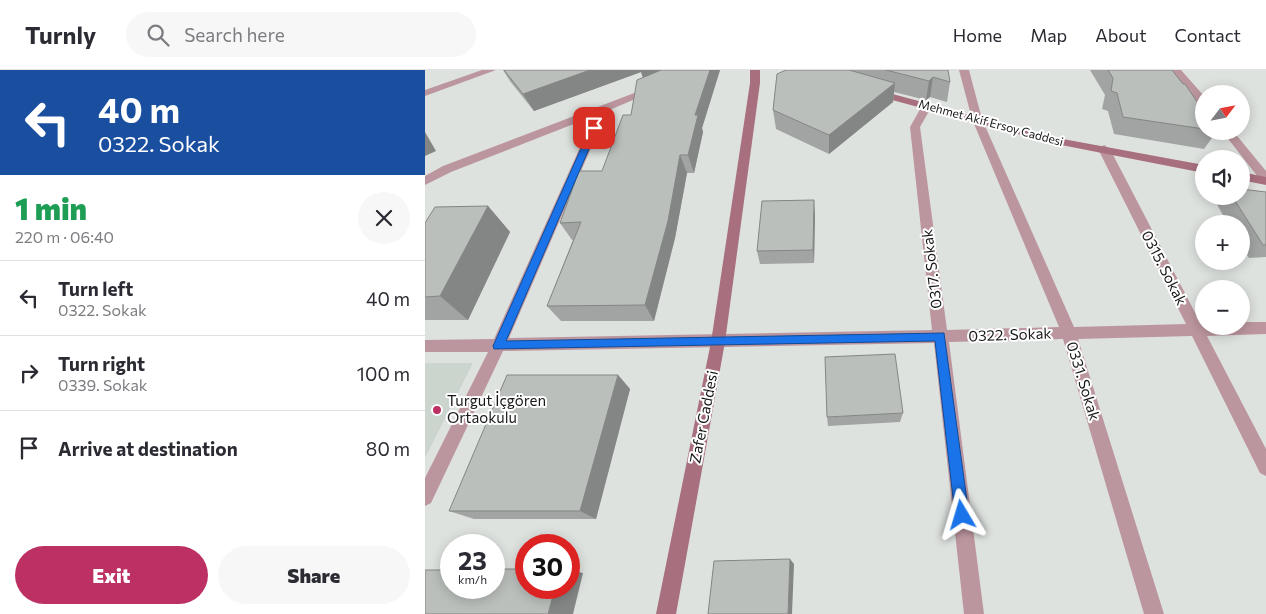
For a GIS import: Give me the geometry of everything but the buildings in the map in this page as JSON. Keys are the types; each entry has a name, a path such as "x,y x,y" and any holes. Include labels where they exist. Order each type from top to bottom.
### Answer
{"street":[{"path":"425,93 491,70"},
{"name":"Zafer Caddesi","path":"666,614 718,342 755,83 755,70"},
{"name":"0331. Sokak","path":"964,70 977,119 1069,333 1153,614"},
{"path":"1177,70 1195,92"},
{"path":"425,181 447,169 665,85"},
{"name":"Mehmet Akif Ersoy Caddesi","path":"866,90 1051,140 1195,167"},
{"name":"0317. Sokak","path":"927,106 915,127 974,614"},
{"path":"425,497 498,346 602,110"},
{"path":"1234,140 1266,180"},
{"name":"0315. Sokak","path":"1104,149 1195,330"},
{"path":"1250,177 1266,180"},
{"name":"0322. Sokak","path":"1250,328 1266,328"},
{"name":"0322. Sokak","path":"425,346 718,342 1195,330"},
{"name":"0315. Sokak","path":"1198,335 1266,467"}],"shaded area":[{"name":"Turgut İçgören Ortaokulu","path":"425,363 473,363 425,458"}],"place":[{"name":"Turgut İçgören Ortaokulu","path":"437,410"}],"route":[{"path":"594,128 498,346 940,336 962,515"}]}
